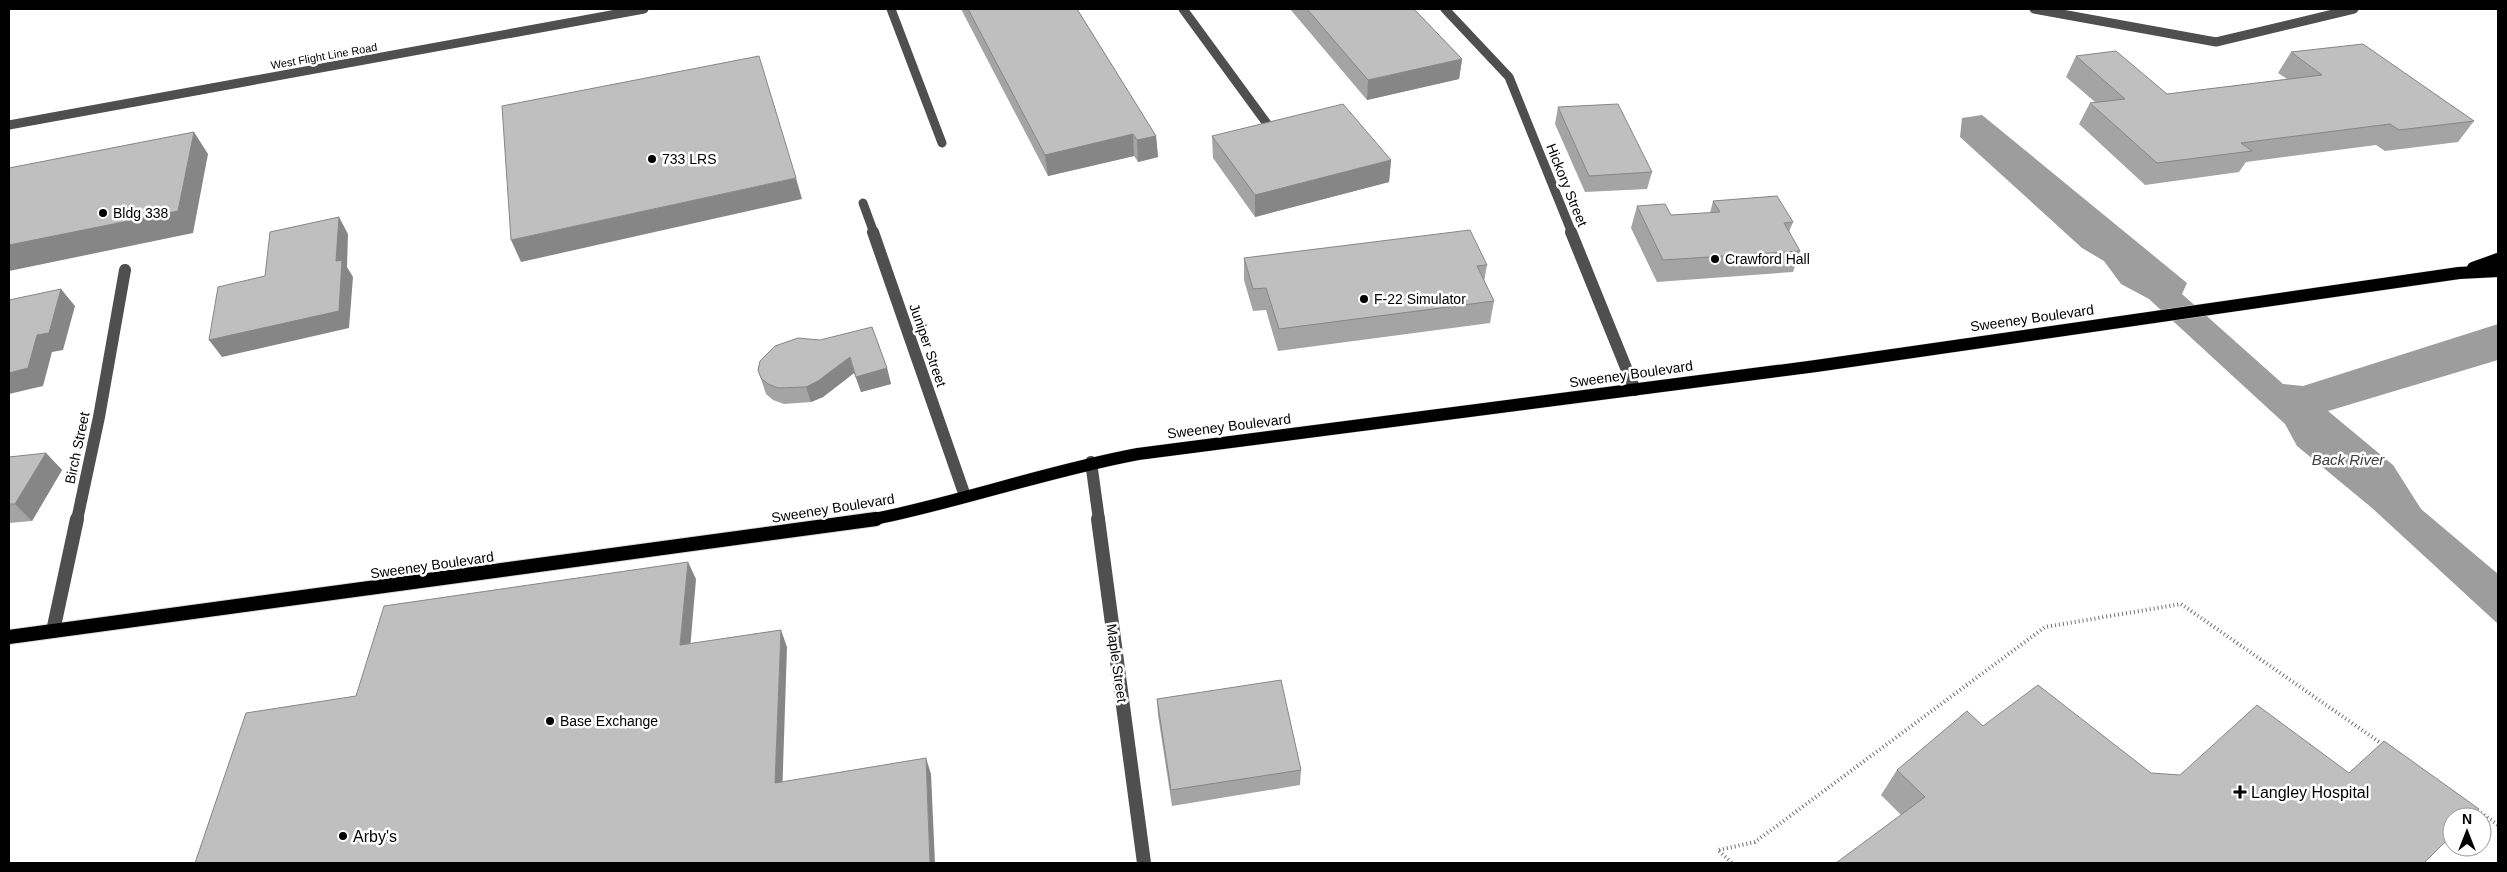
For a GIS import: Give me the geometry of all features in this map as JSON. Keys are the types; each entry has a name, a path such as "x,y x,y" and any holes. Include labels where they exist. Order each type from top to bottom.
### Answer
{"main road":[{"name":"Sweeney Boulevard","path":"2459,273 2498,259"},
{"name":"Sweeney Boulevard","path":"9,637 859,522 925,508 1091,462 1636,390 2459,273 2498,271"}],"street":[{"name":"West Flight Line Road","path":"9,125 644,9"},
{"path":"891,9 942,143"},
{"path":"1182,9 1268,124"},
{"name":"Hickory Street","path":"1445,9 1509,78 1636,390"},
{"path":"2034,9 2216,42 2354,9"},
{"name":"Juniper Street","path":"863,203 964,496"},
{"name":"Birch Street","path":"54,631 99,417 125,270"},
{"name":"Maple Street","path":"1091,462 1144,863"}],"path":[{"path":"1732,863 1719,850 1755,842 2045,627 2180,604 2390,750"},
{"path":"2466,802 2498,825"}],"water":[{"name":"Back River","path":"1982,115 2187,283 2182,294 2283,384 2303,386 2498,324 2498,360 2328,411 2393,465 2421,509 2498,574 2498,624 2372,508 2297,446 2285,424 2149,299 2121,284 2104,261 2082,248 1960,137 1962,118"}],"building":[{"path":"968,9 1077,9 1156,136 1137,140 1133,134 1045,155"},
{"path":"1307,9 1414,9 1462,59 1368,80"},
{"path":"2363,44 2474,121 2399,130 2390,124 2241,143 2252,151 2157,163 2090,103 2125,99 2076,56 2116,51 2167,94 2322,75 2291,52"},
{"name":"733 LRS","path":"759,56 796,178 511,240 502,106"},
{"path":"1343,104 1391,160 1255,195 1212,136"},
{"path":"1618,104 1652,172 1589,176 1558,107"},
{"name":"Bldg 338","path":"194,132 178,211 9,245 9,168"},
{"path":"1777,196 1793,222 1784,223 1800,251 1663,260 1637,206 1665,204 1671,215 1720,212 1713,201"},
{"path":"339,217 336,261 342,260 339,311 209,340 218,287 265,276 270,232"},
{"name":"F-22 Simulator","path":"1470,230 1487,265 1477,266 1494,301 1279,329 1266,288 1253,289 1244,258"},
{"path":"61,289 49,333 37,335 28,368 9,373 9,300"},
{"path":"872,327 887,368 856,377 850,357 818,381 806,387 778,388 768,384 761,378 758,370 760,361 775,346 798,338 820,340"},
{"path":"46,453 15,504 9,504 9,457"},
{"name":"Base Exchange","path":"688,562 680,645 781,630 775,783 926,758 930,863 195,863 246,713 356,696 384,606"},
{"path":"1281,680 1301,770 1171,790 1157,699"},
{"path":"2038,685 2151,773 2180,775 2257,705 2349,773 2384,741 2476,807 2442,807 2442,845 2424,863 1836,863 1925,797 1897,770 1967,711 1983,726"}],"place":[{"name":"733 LRS","path":"652,159"},
{"name":"Bldg 338","path":"103,213"},
{"name":"Crawford Hall","path":"1715,259"},
{"name":"F-22 Simulator","path":"1364,299"},
{"name":"Base Exchange","path":"550,721"},
{"name":"Langley Hospital","path":"2240,792"},
{"name":"Arby's","path":"343,836"}]}
